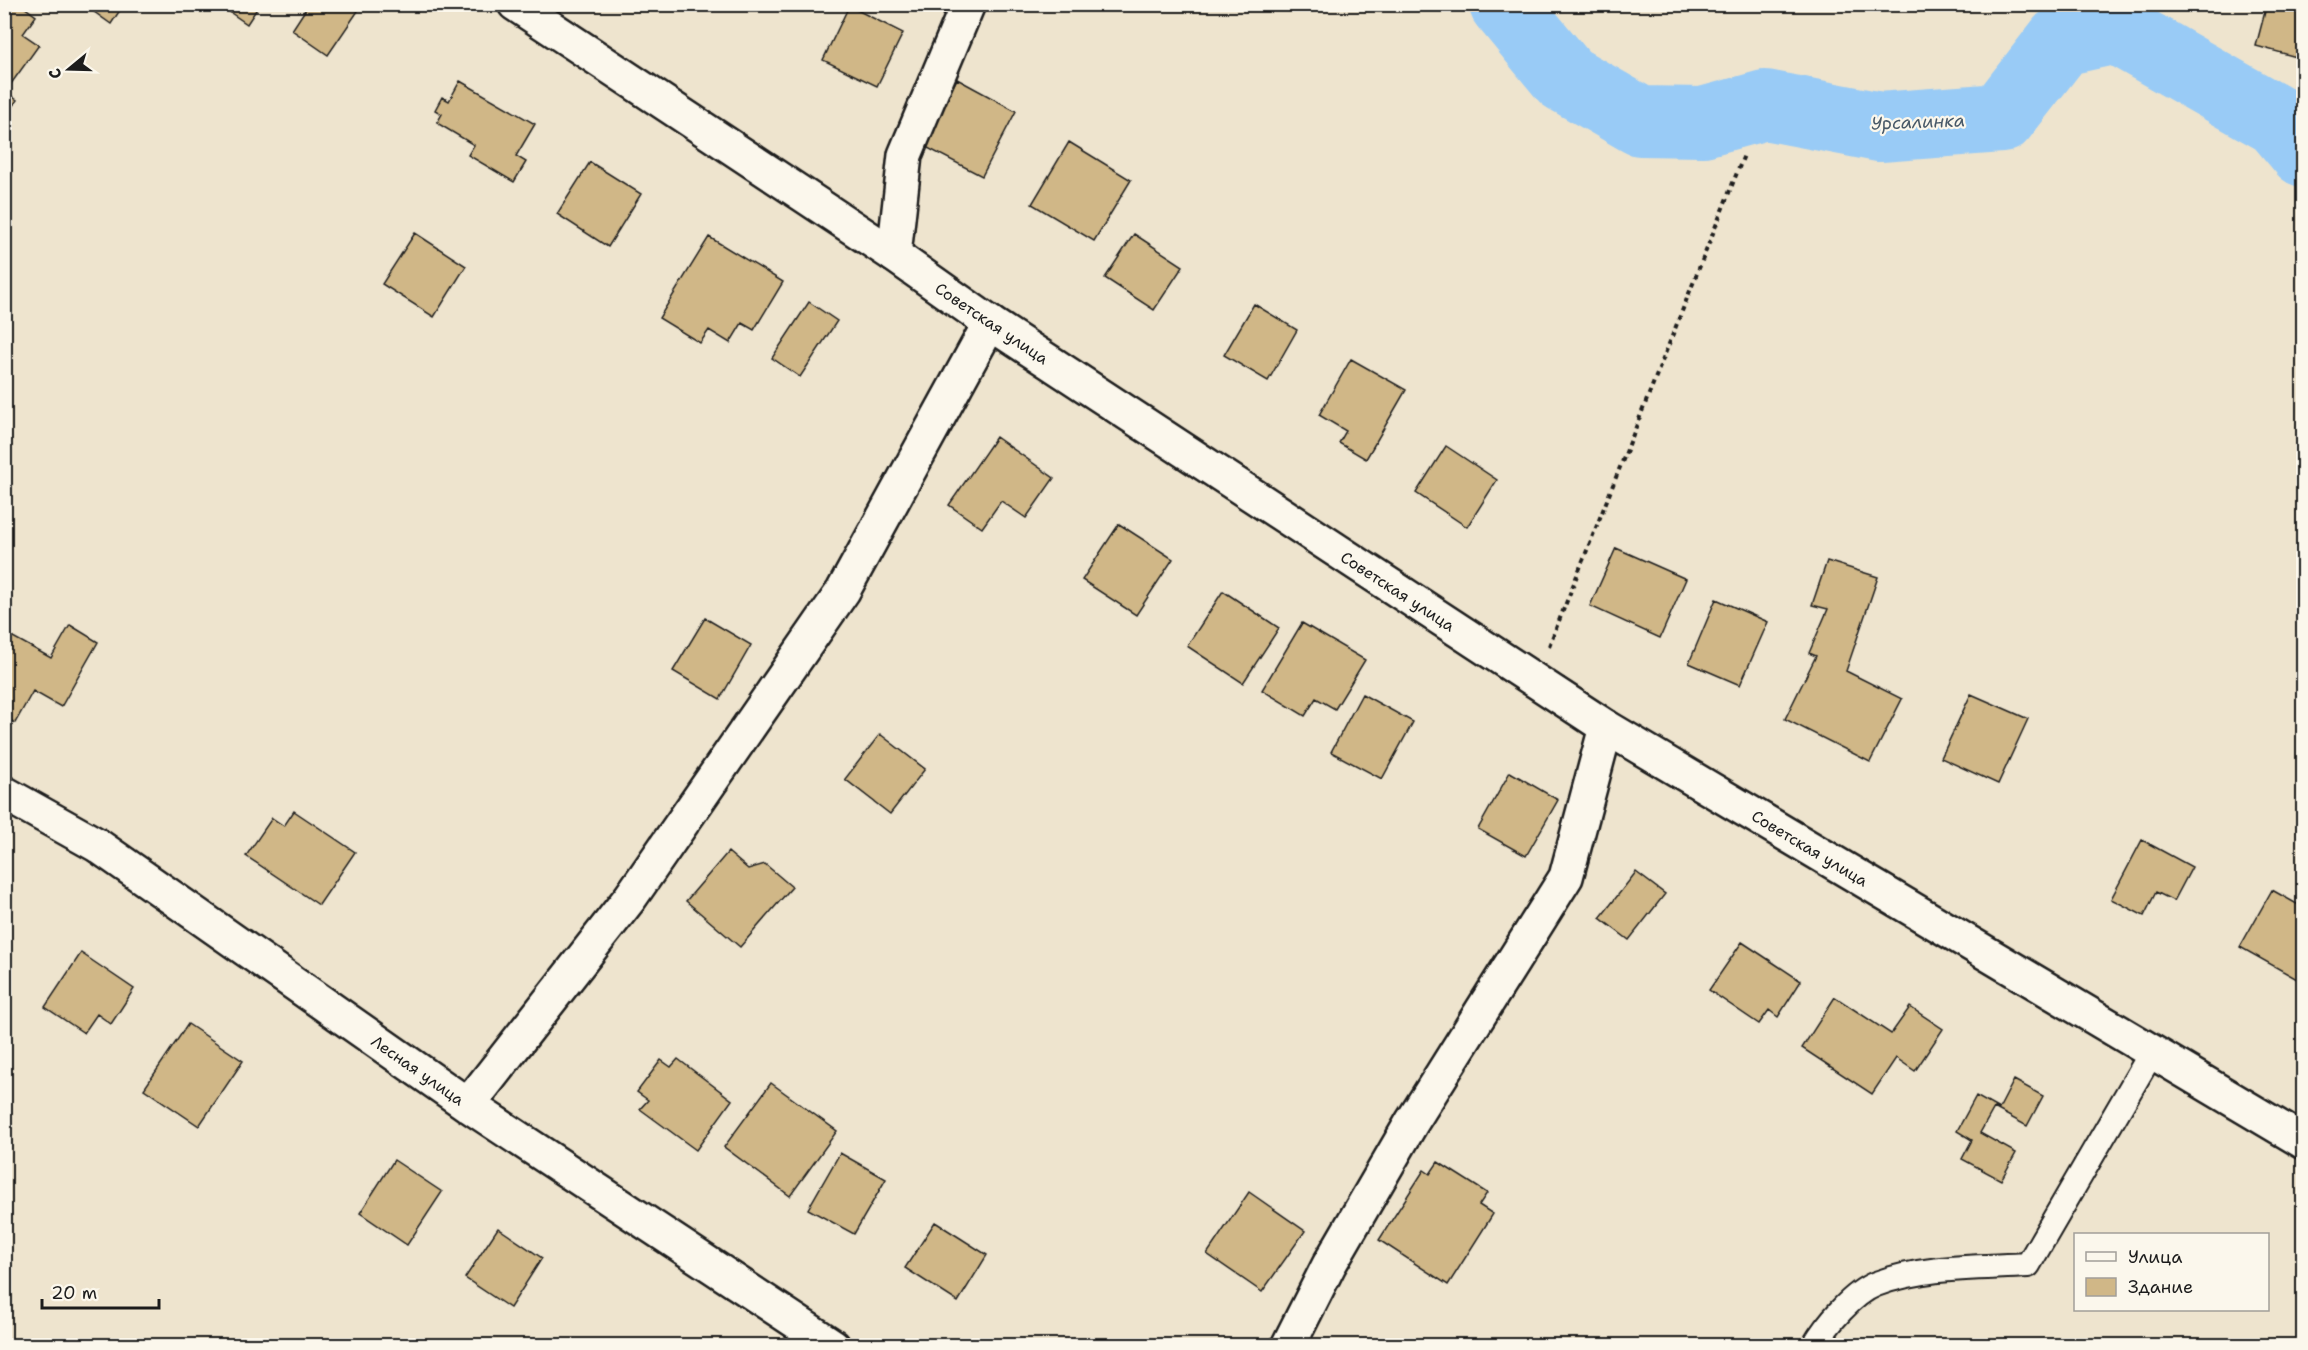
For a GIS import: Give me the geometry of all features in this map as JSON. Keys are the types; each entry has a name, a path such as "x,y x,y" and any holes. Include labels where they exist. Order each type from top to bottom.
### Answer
{"street":[{"name":"Советская улица","path":"515,4 894,255 990,324 1606,727 2304,1142"},
{"path":"894,255 905,155 968,4"},
{"path":"468,1105 630,898 843,591 990,324"},
{"path":"1288,1346 1329,1265 1412,1122 1566,877 1606,727"},
{"name":"Лесная улица","path":"4,794 97,845 468,1105 833,1346"}],"lane":[{"path":"1814,1346 1844,1306 1874,1285 1924,1272 2028,1265 2152,1052"}],"path":[{"path":"1535,680 1744,155"}],"building":[{"path":"4,4 20,4 36,16 23,34 39,45 8,88 4,85"},
{"path":"83,4 124,4 111,24"},
{"path":"218,4 260,4 247,24"},
{"path":"309,4 349,4 358,11 328,55 292,30"},
{"path":"2267,4 2304,4 2304,59 2256,46"},
{"path":"849,6 903,33 877,86 823,60"},
{"path":"957,79 1016,111 982,176 922,145"},
{"path":"460,81 535,124 516,156 526,162 514,182 468,155 474,145 437,123 442,114 435,110 442,97 449,101"},
{"path":"4,91 17,100 4,118"},
{"path":"1069,142 1131,180 1094,241 1032,204"},
{"path":"590,162 641,194 608,247 557,214"},
{"path":"415,233 466,266 434,317 382,284"},
{"path":"1134,234 1183,266 1154,310 1105,278"},
{"path":"709,237 783,282 754,330 742,323 730,343 709,330 700,343 659,318"},
{"path":"809,302 837,321 800,377 772,358"},
{"path":"1254,304 1297,330 1268,381 1224,355"},
{"path":"1351,359 1406,390 1366,459 1339,443 1346,431 1319,415"},
{"path":"996,437 1054,478 1026,518 1001,501 982,528 949,505"},
{"path":"1446,446 1497,480 1467,527 1416,493"},
{"path":"1119,524 1173,559 1136,615 1082,580"},
{"path":"1616,548 1686,579 1660,638 1590,606"},
{"path":"1827,561 1878,577 1846,671 1902,699 1870,762 1785,719 1816,656 1809,653 1828,609 1812,605"},
{"path":"1223,591 1279,628 1243,683 1187,646"},
{"path":"1716,599 1768,622 1740,685 1689,663"},
{"path":"705,618 751,645 720,699 673,671"},
{"path":"1302,623 1365,660 1335,709 1316,698 1305,716 1262,690"},
{"path":"70,625 98,642 61,707 33,691 15,723 4,717 4,632 51,658"},
{"path":"1362,694 1413,722 1382,779 1331,752"},
{"path":"1971,694 2028,719 1998,784 1941,758"},
{"path":"880,734 925,769 890,814 845,779"},
{"path":"1510,772 1558,800 1526,856 1478,829"},
{"path":"294,811 355,852 319,905 246,856 272,818 284,826"},
{"path":"2142,840 2192,867 2174,901 2156,892 2144,916 2111,899"},
{"path":"728,852 748,869 765,864 792,887 740,947 686,901"},
{"path":"1636,872 1665,894 1629,940 1600,918"},
{"path":"2272,890 2304,908 2304,983 2240,947"},
{"path":"1742,942 1801,981 1778,1017 1769,1010 1759,1024 1709,990"},
{"path":"81,953 134,989 111,1024 97,1014 84,1033 45,1007"},
{"path":"1835,997 1891,1034 1910,1007 1943,1029 1915,1071 1896,1058 1872,1094 1802,1048"},
{"path":"188,1024 243,1061 199,1126 144,1089"},
{"path":"678,1059 732,1100 696,1150 640,1109 648,1100 637,1092 661,1060 671,1067"},
{"path":"2014,1080 2043,1096 2027,1126 1994,1108 1980,1133 2016,1153 2001,1180 1962,1159 1972,1140 1957,1131 1976,1096 1999,1109"},
{"path":"771,1083 837,1131 790,1196 724,1147"},
{"path":"840,1153 886,1179 854,1234 808,1209"},
{"path":"394,1160 442,1192 407,1245 360,1213"},
{"path":"1438,1162 1487,1193 1479,1205 1493,1214 1448,1285 1379,1240 1424,1170 1430,1174"},
{"path":"1249,1192 1305,1231 1262,1292 1207,1254"},
{"path":"935,1222 987,1255 958,1302 905,1268"},
{"path":"498,1228 542,1258 510,1308 465,1278"},
{"path":"2304,1327 2304,1346 2292,1346"}],"waterway":[{"name":"Урсалинка","path":"1504,4 1565,78 1640,121 1703,122 1765,105 1880,127 2001,118 2061,41 2116,29 2278,121 2304,152"}]}
